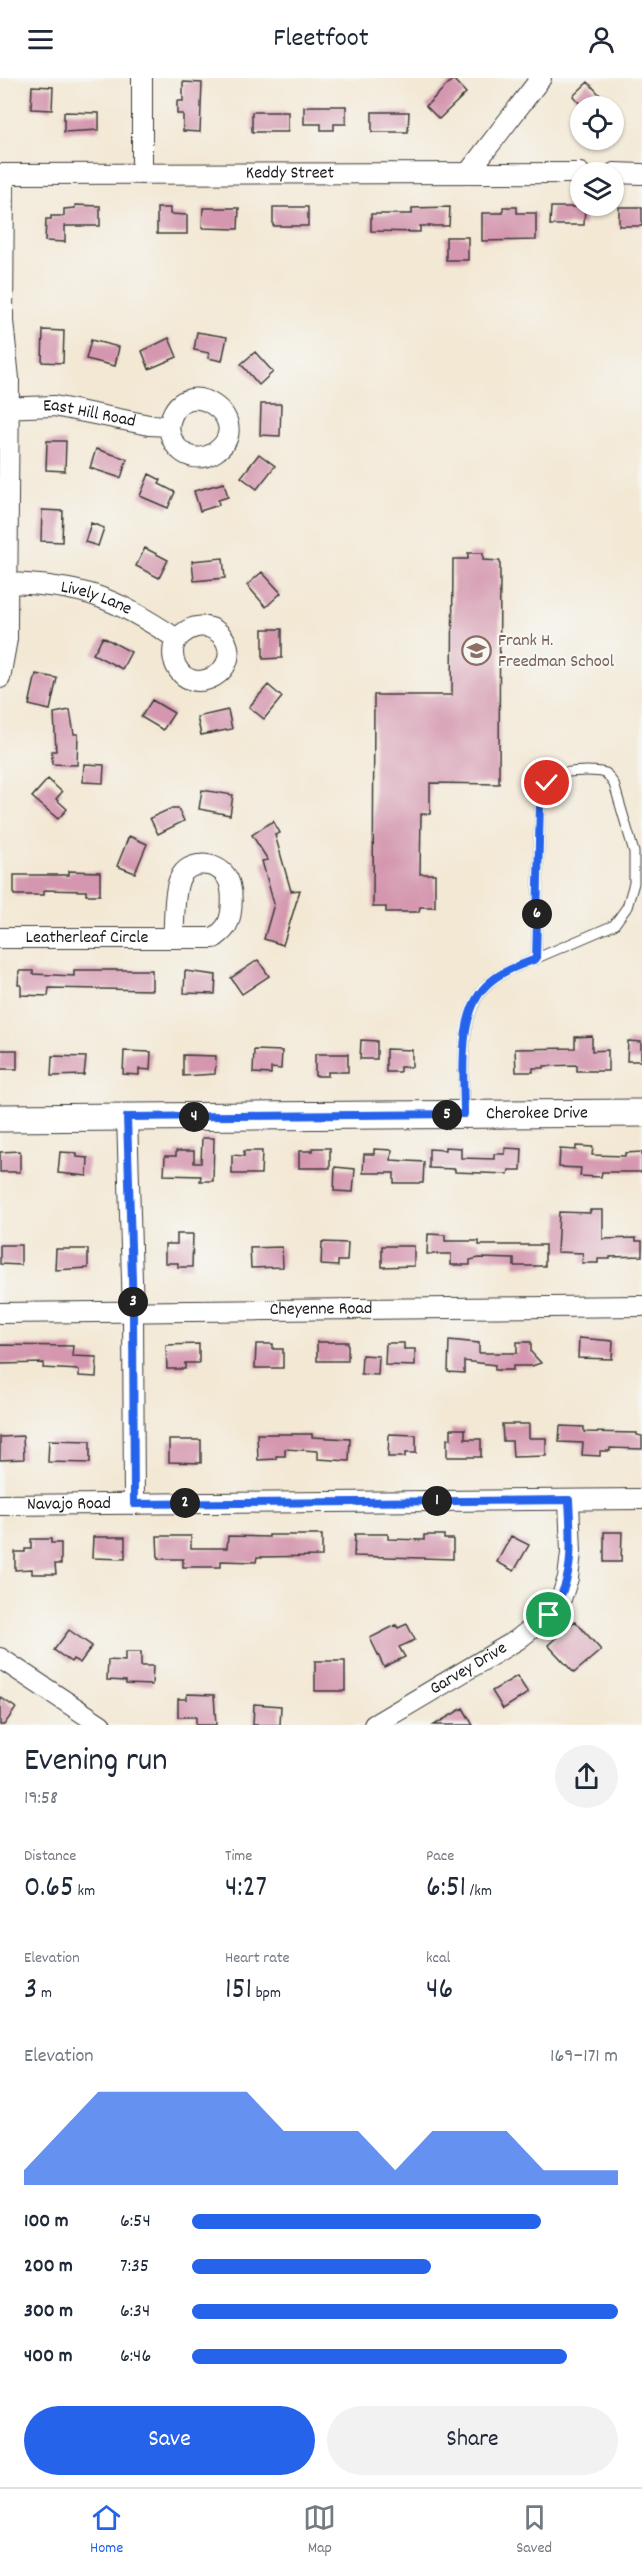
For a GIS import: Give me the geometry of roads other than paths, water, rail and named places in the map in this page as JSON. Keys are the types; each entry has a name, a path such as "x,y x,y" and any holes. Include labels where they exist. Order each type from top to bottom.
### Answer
{"street":[{"path":"142,78 142,174"},
{"path":"468,173 541,78"},
{"name":"Keddy Street","path":"2,174 570,173"},
{"path":"0,678 7,639 4,408 8,365 3,321 2,174"},
{"path":"624,174 642,174"},
{"name":"East Hill Road","path":"4,408 30,406 65,408 148,425 169,426"},
{"name":"Lively Lane","path":"6,583 57,586 90,593 129,609 177,639"},
{"name":"Leatherleaf Circle","path":"0,938 173,938"},
{"name":"Cherokee Drive","path":"0,1118 642,1113"},
{"path":"127,1117 133,1312 134,1504"},
{"name":"Cheyenne Road","path":"0,1313 642,1306"},
{"name":"Navajo Road","path":"0,1505 642,1499"},
{"name":"Garvey Drive","path":"374,1725 517,1640 549,1615 561,1599 568,1578 571,1553 569,1500"},
{"path":"0,1658 101,1725"}],"lane":[{"path":"464,1114 464,1042 476,1002 483,989 494,978 614,925 630,899 635,873 634,852 614,784 606,773 596,771 556,775 549,779 543,791 540,802 536,959"}],"place":[{"name":"Frank H. Freedman School","path":"477,651"}]}
